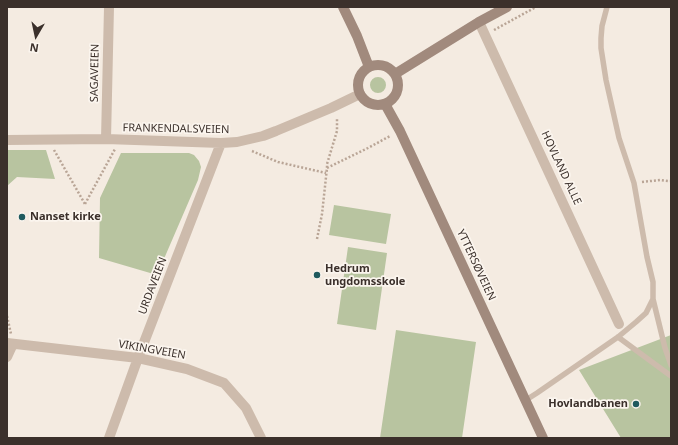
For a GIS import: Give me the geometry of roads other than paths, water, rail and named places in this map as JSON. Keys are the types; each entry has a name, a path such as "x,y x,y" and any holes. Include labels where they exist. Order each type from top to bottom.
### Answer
{"main road":[{"path":"343,7 357,36 369,67"},
{"path":"395,74 479,22 507,7"},
{"path":"376,65 390,69 395,74 398,82 397,91 392,99 385,104 378,105 371,104 364,100 358,87 359,79 363,72 369,67 376,65"},
{"name":"YTTERSØVEIEN","path":"385,104 400,131 543,438"}],"street":[{"name":"SAGAVEIEN","path":"106,139 109,7"},
{"name":"HOVLAND ALLE","path":"479,22 619,324"},
{"name":"FRANKENDALSVEIEN","path":"7,140 106,139 221,143 238,142 263,136 331,108 360,94"},
{"name":"URDAVEIEN","path":"109,438 138,358 221,143"},
{"name":"VIKINGVEIEN","path":"10,344 138,358 187,368 224,383 246,408 261,438"},
{"path":"7,357 10,344"}],"lane":[{"path":"526,400 618,337 646,313 653,298 653,282 634,183 619,138 606,80 601,38 602,26 607,7"},
{"path":"653,298 665,348 671,365"},
{"path":"618,337 671,376"}],"place":[{"name":"Nanset kirke","path":"22,217"},
{"name":"Hedrum ungdomsskole","path":"317,275"},
{"name":"Hovlandbanen","path":"636,404"}]}
